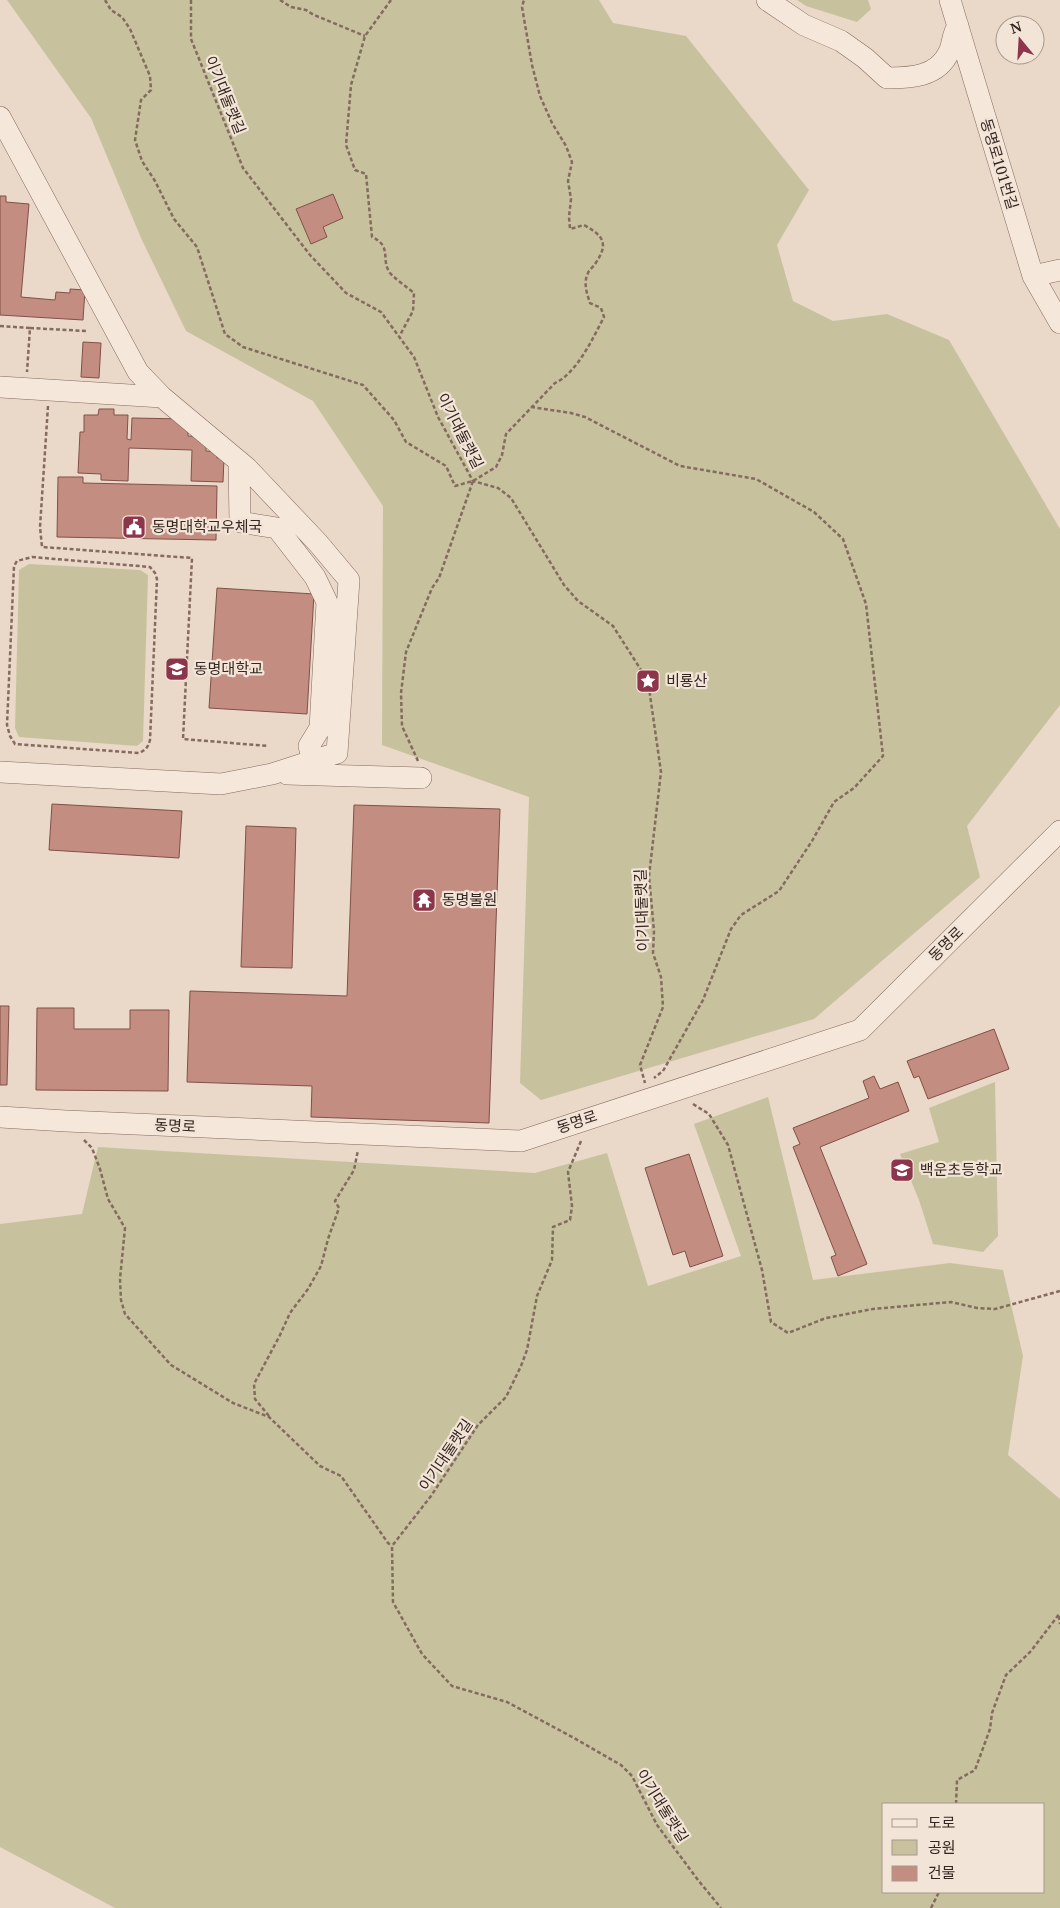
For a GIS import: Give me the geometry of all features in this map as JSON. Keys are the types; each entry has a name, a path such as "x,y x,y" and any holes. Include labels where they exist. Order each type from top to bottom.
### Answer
{"street":[{"path":"767,0 804,25 841,41 865,58 887,78 913,78 939,68 950,52 954,30 958,26"},
{"name":"동명로101번길","path":"950,0 1033,276 1060,324"},
{"path":"0,116 138,372 162,397 239,461 318,543 349,580 337,753 272,774 221,784 0,772"},
{"path":"1033,276 1060,270"},
{"path":"0,387 162,397"},
{"path":"239,461 240,522 277,528 315,576 327,602 320,728 309,746 313,761"},
{"path":"272,774 421,778"},
{"name":"동명로","path":"0,1117 520,1141 860,1030 1060,831"}],"path":[{"path":"105,0 111,10 122,17 130,29 150,76 151,90 141,100 135,140 140,154 174,219 197,247 225,334 243,346 364,386 394,420 406,442 446,466 455,486 473,482 496,468 502,455 506,434 555,383 565,377 586,351 604,318 600,308 590,303 586,291 587,274 603,250 603,242 596,232 584,225 570,229 571,200 568,181 572,162 566,146 552,123 540,96 532,65 522,7 524,0"},
{"name":"이기대둘랫길","path":"191,0 191,39 242,168 310,255 346,293 381,312 414,357 438,417 473,482 498,488 511,498 564,585 578,601 613,626 648,680 661,772 649,876 654,931 653,953 661,977 663,1007 640,1065 646,1084 663,1071 704,1000 732,929 741,915 779,891 812,841 834,802 854,788 883,756 866,604 843,539 814,512 756,479 680,466 585,417 531,407"},
{"path":"280,0 291,7 306,10 314,16 365,36"},
{"path":"391,0 365,36 351,85 346,145 355,170 366,174 372,236 382,241 388,269 392,276 402,282 414,294 413,310 399,337"},
{"path":"0,326 86,331"},
{"path":"26,388 30,328"},
{"path":"49,390 40,527 42,547 192,558 183,739 268,746"},
{"path":"421,778 425,772 402,726 401,693 406,652 432,588 439,578 473,482"},
{"path":"32,557 150,567 156,573 157,579 149,746 139,753 15,744 10,736 7,725 16,561 32,557"},
{"path":"673,1091 710,1114 728,1145 762,1270 771,1322 788,1333 826,1318 873,1309 951,1302 977,1308 995,1309 1060,1291"},
{"path":"66,1121 92,1148 108,1199 125,1228 120,1279 121,1300 125,1314 171,1365 233,1403 270,1417"},
{"path":"362,1134 354,1170 335,1201 339,1208 321,1266 308,1289 290,1313 254,1384 255,1400 320,1466 341,1476 392,1546"},
{"name":"이기대둘랫길","path":"582,1138 568,1172 572,1206 570,1220 553,1227 552,1260 536,1296 527,1350 506,1397 478,1425 446,1475 392,1546 393,1602 422,1654 452,1686 507,1702 621,1765 632,1776 657,1826 721,1908"},
{"path":"1060,1613 1060,1624"},
{"path":"956,1803 957,1780 975,1770 990,1729 992,1713 1006,1675 1031,1651 1060,1613"},
{"path":"931,1908 938,1893"}],"green space":[{"path":"7,0 599,0 613,23 686,36 809,190 777,245 793,301 833,321 887,314 949,340 1060,529 1060,705 967,826 980,877 814,1019 541,1100 520,1083 529,797 382,745 383,506 313,401 186,331 141,238 91,118"},
{"path":"797,0 868,0 871,9 857,22 806,6"},
{"path":"29,564 140,570 148,575 143,741 137,746 19,737 15,728 19,570"},
{"path":"995,1082 998,1236 983,1252 933,1244 919,1200 900,1154 939,1142 929,1108"},
{"path":"768,1097 813,1280 950,1263 1003,1270 1023,1356 1008,1455 1060,1499 1060,1908 115,1908 0,1847 0,1224 82,1214 98,1147 535,1173 607,1153 648,1286 741,1256 694,1124"}],"building":[{"path":"333,194 343,218 323,227 327,237 311,244 296,209"},
{"path":"0,196 6,196 6,202 29,204 21,297 55,300 56,292 70,293 70,289 85,290 83,320 0,315"},
{"path":"83,342 101,343 99,378 81,377"},
{"path":"99,409 114,409 114,415 128,415 127,439 131,440 132,418 184,419 188,426 188,436 206,437 206,451 217,452 217,458 224,458 223,482 191,481 192,450 129,448 128,481 101,480 101,474 78,473 80,432 84,432 84,415 98,415"},
{"path":"58,477 83,477 83,483 217,486 216,540 57,537"},
{"path":"217,588 314,594 307,714 209,708"},
{"path":"52,804 182,811 179,858 49,850"},
{"name":"동명불원","path":"354,805 500,809 489,1123 311,1117 312,1086 187,1082 190,991 347,996"},
{"path":"246,826 296,828 292,968 241,967"},
{"path":"0,1006 9,1006 7,1085 0,1085"},
{"path":"37,1008 74,1008 74,1029 130,1029 130,1010 169,1010 168,1091 36,1090"},
{"path":"994,1029 1009,1069 928,1099 919,1076 914,1078 907,1061"},
{"path":"874,1076 880,1089 898,1082 909,1111 820,1147 867,1264 838,1276 831,1257 836,1255 793,1147 800,1144 793,1128 869,1098 863,1081"},
{"path":"689,1154 723,1256 690,1267 685,1251 673,1255 645,1168"}],"place":[{"name":"동명대학교우체국","path":"134,527"},
{"name":"동명대학교","path":"177,669"},
{"name":"비룡산","path":"648,681"},
{"name":"동명불원","path":"424,900"},
{"name":"백운초등학교","path":"902,1170"}]}
